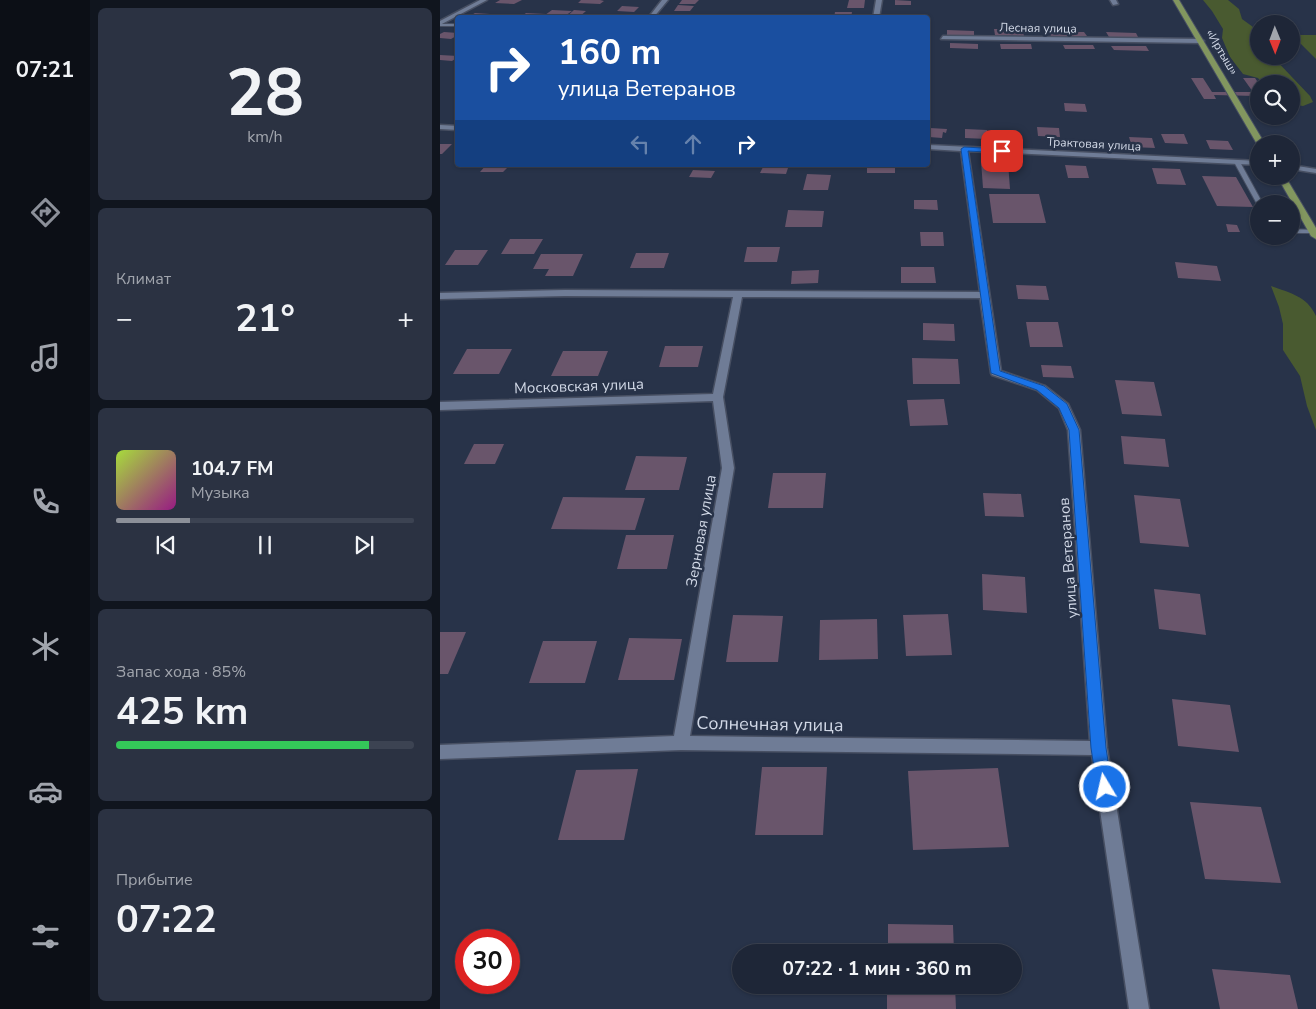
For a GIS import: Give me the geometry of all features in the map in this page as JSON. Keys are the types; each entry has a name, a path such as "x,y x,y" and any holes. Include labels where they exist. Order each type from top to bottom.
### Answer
{"highway":[{"name":"«Иртыш»","path":"1176,0 1256,135"},
{"path":"1286,185 1315,234"}],"street":[{"path":"456,15 484,0"},
{"path":"652,15 665,0"},
{"path":"876,15 879,0"},
{"path":"440,24 455,16"},
{"name":"Лесная улица","path":"943,38 1201,41"},
{"path":"440,127 455,128"},
{"name":"Трактовая улица","path":"930,147 1250,163"},
{"name":"улица Ветеранов","path":"964,149 996,373 1041,388 1064,406 1074,430 1099,748 1139,1009"},
{"path":"1300,168 1316,171"},
{"path":"440,296 565,293 984,295"},
{"name":"Зерновая улица","path":"681,743 728,468 718,397 738,294"},
{"name":"Московская улица","path":"440,406 718,397"},
{"name":"Солнечная улица","path":"440,752 681,743 1099,748"}],"lane":[{"path":"440,24 455,25"},
{"path":"1238,162 1255,195"},
{"path":"1300,232 1315,234"}],"green space":[{"path":"1203,0 1228,0 1239,9 1242,19 1250,25 1250,65 1281,65 1290,75 1250,76 1243,74 1230,57 1222,38 1223,29"},
{"path":"1300,35 1316,35 1316,59 1300,43"},
{"path":"1300,85 1313,102 1300,106"},
{"path":"1271,286 1291,293 1303,300 1316,316 1316,430 1307,406 1300,376 1283,350 1283,324"}],"building":[{"path":"500,0 522,0 514,4 495,3"},
{"path":"581,0 604,1 600,4 578,3"},
{"path":"682,0 699,0 695,4 679,4"},
{"path":"849,0 865,0 864,8 847,8"},
{"path":"895,0 911,1 911,5 895,5"},
{"path":"678,5 694,6 690,11 674,11"},
{"path":"622,6 639,7 634,12 617,11"},
{"path":"552,10 572,11 566,15 545,15"},
{"path":"574,10 586,11 581,15 568,15"},
{"path":"835,12 852,12 852,15 834,15"},
{"path":"475,13 490,14 488,15 471,15"},
{"path":"526,13 546,14 545,15 523,15"},
{"path":"994,29 1022,29 1024,36 995,35"},
{"path":"947,30 974,31 974,35 947,35"},
{"path":"444,32 455,33 455,37 451,39 440,38 440,34"},
{"path":"1049,32 1084,32 1087,36 1051,36"},
{"path":"1106,32 1136,33 1138,37 1109,37"},
{"path":"950,43 978,44 978,49 950,48"},
{"path":"1000,44 1031,44 1032,49 1001,49"},
{"path":"1063,45 1093,45 1095,49 1065,49"},
{"path":"1111,46 1146,46 1149,51 1114,50"},
{"path":"440,55 455,56 455,59 452,61 440,60"},
{"path":"1191,78 1203,78 1212,92 1250,92 1250,96 1214,95 1216,99 1204,99"},
{"path":"1243,78 1250,78 1250,88"},
{"path":"1064,103 1085,104 1087,112 1065,111"},
{"path":"1037,127 1059,128 1060,137 1038,136"},
{"path":"930,128 947,129 946,133 943,132 942,138 930,137"},
{"path":"965,129 987,130 987,139 965,138"},
{"path":"1161,134 1184,134 1188,144 1165,143"},
{"path":"1129,137 1152,138 1155,148 1132,147"},
{"path":"1206,140 1228,141 1233,150 1210,149"},
{"path":"440,144 452,144 440,154"},
{"path":"981,161 1008,162 1010,189 983,188"},
{"path":"1065,165 1086,166 1089,178 1068,178"},
{"path":"484,167 508,167 503,172 480,172"},
{"path":"763,167 788,167 786,174 760,173"},
{"path":"867,167 895,167 895,173 867,173"},
{"path":"1152,168 1180,169 1186,185 1157,184"},
{"path":"693,170 715,171 711,178 689,177"},
{"path":"807,174 831,175 828,190 803,190"},
{"path":"1202,176 1236,177 1250,202 1250,207 1217,206"},
{"path":"989,194 1039,194 1046,223 993,223"},
{"path":"914,200 937,200 938,210 914,209"},
{"path":"788,210 824,211 822,227 785,227"},
{"path":"1226,224 1237,225 1240,232 1228,232"},
{"path":"920,232 943,232 944,246 921,246"},
{"path":"510,239 543,239 534,254 501,254"},
{"path":"747,247 780,247 777,262 744,262"},
{"path":"455,250 488,250 478,265 445,265"},
{"path":"636,253 669,253 664,268 630,268"},
{"path":"541,254 583,254 573,276 545,276 549,269 533,269"},
{"path":"1175,262 1217,266 1221,281 1178,278"},
{"path":"901,267 934,267 936,283 901,283"},
{"path":"819,270 818,283 791,284 792,271"},
{"path":"1016,285 1046,286 1049,300 1018,299"},
{"path":"1026,322 1058,322 1063,347 1030,347"},
{"path":"923,323 954,324 955,341 923,340"},
{"path":"665,346 703,346 698,367 659,367"},
{"path":"467,349 512,349 499,374 453,374"},
{"path":"563,351 608,351 598,376 551,376"},
{"path":"912,358 958,359 960,384 913,384"},
{"path":"1041,365 1071,366 1074,378 1043,377"},
{"path":"1115,380 1154,382 1162,416 1122,414"},
{"path":"944,399 948,425 910,426 907,400"},
{"path":"1121,436 1165,439 1169,467 1124,464"},
{"path":"474,444 504,444 495,464 464,464"},
{"path":"636,456 687,457 679,490 625,490"},
{"path":"773,473 826,473 823,508 768,508"},
{"path":"983,493 1021,494 1024,517 985,516"},
{"path":"1134,495 1180,499 1189,547 1140,543"},
{"path":"563,497 645,498 635,530 551,529"},
{"path":"626,535 674,535 667,569 617,569"},
{"path":"982,574 1025,577 1027,613 983,610"},
{"path":"1154,589 1200,594 1206,635 1159,629"},
{"path":"948,614 952,655 906,656 903,615"},
{"path":"733,615 783,616 778,662 726,662"},
{"path":"877,619 878,659 819,660 820,620"},
{"path":"440,632 466,632 448,674 440,674"},
{"path":"629,638 682,639 674,680 618,680"},
{"path":"543,641 597,641 585,683 529,683"},
{"path":"1172,699 1230,705 1239,752 1178,746"},
{"path":"762,767 827,767 823,835 755,835"},
{"path":"998,768 1009,847 913,850 908,771"},
{"path":"638,769 624,840 558,840 576,770"},
{"path":"1190,802 1261,807 1281,883 1205,879"},
{"path":"888,924 953,925 954,944 888,944"},
{"path":"1212,969 1290,975 1298,1009 1220,1009"},
{"path":"887,994 955,994 956,1009 887,1009"}],"route":[{"path":"1002,151 964,149 996,373 1041,388 1064,406 1074,430 1099,748 1105,787"}]}
